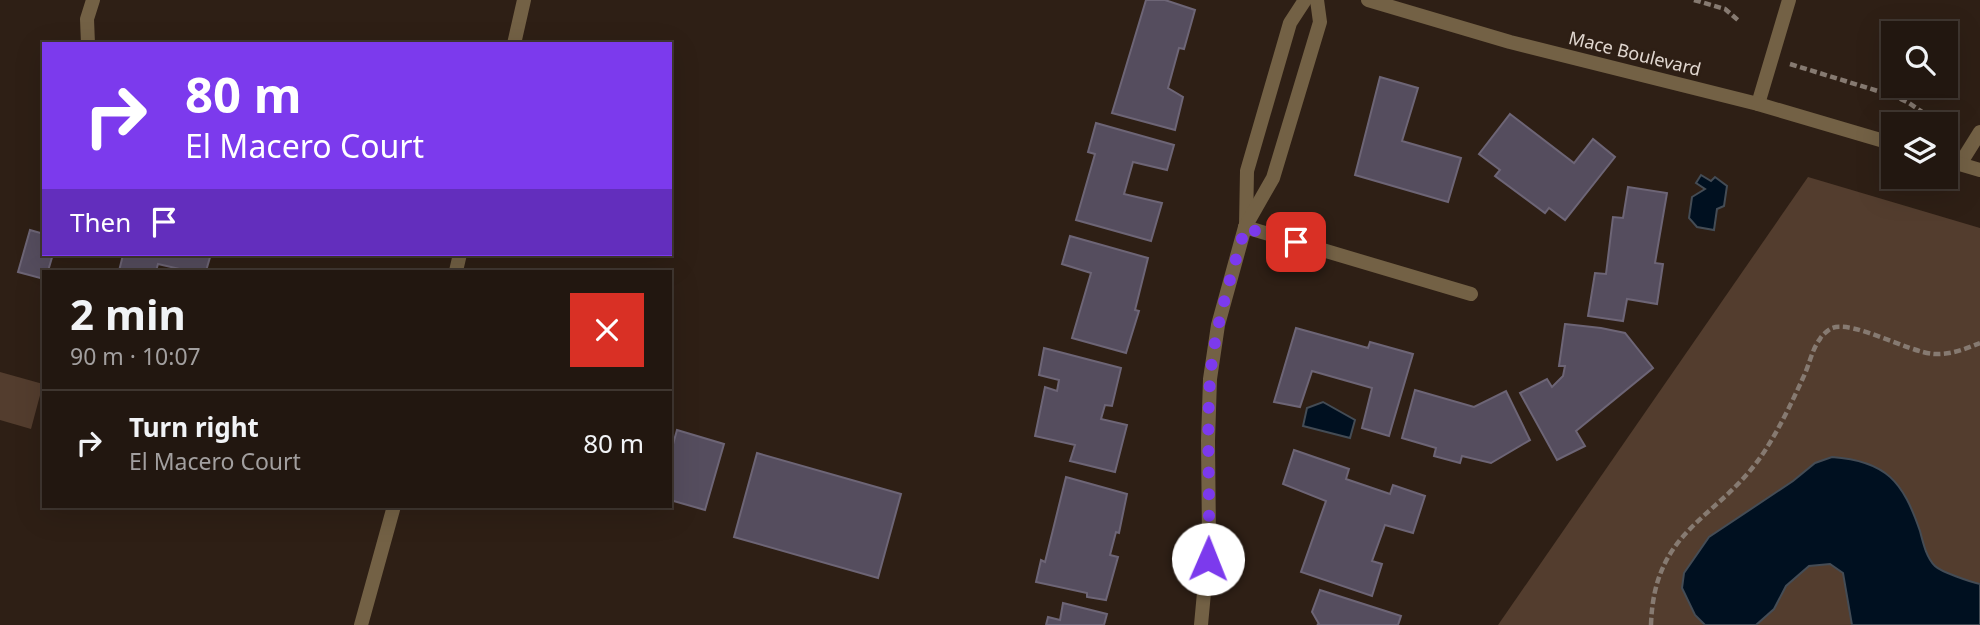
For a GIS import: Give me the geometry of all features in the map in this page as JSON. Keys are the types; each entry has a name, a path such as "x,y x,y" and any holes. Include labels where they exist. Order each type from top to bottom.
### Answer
{"street":[{"path":"88,42 87,19 93,0"},
{"path":"514,42 524,0"},
{"path":"1201,625 1209,539 1210,379 1218,325 1245,228 1247,171 1290,23 1305,0"},
{"path":"1245,228 1273,178 1320,22 1317,0"},
{"name":"Mace Boulevard","path":"1368,0 1510,42 1758,104 1881,140"},
{"path":"1758,104 1789,0"},
{"path":"1958,156 1980,132"},
{"path":"1958,163 1980,170"},
{"path":"1245,228 1471,294"},
{"path":"361,625 393,508"}],"path":[{"path":"1694,0 1725,9 1740,21"},
{"path":"1771,60 1811,69 1894,96 1923,112"},
{"path":"1651,625 1652,600 1658,575 1667,557 1689,528 1744,478 1766,449 1804,377 1819,339 1832,328 1847,327 1910,350 1935,354 1956,352 1980,342"}],"shaded area":[{"path":"1808,177 1980,228 1980,625 1498,625"},
{"path":"0,372 42,384 31,429 0,420"}],"water":[{"path":"1701,175 1711,181 1715,177 1727,186 1724,206 1717,209 1714,230 1697,227 1689,218 1692,197 1705,189 1696,183"},
{"path":"1323,402 1355,420 1350,438 1303,426 1307,408"},
{"path":"1832,457 1867,463 1880,469 1899,487 1914,514 1925,549 1935,566 1980,584 1980,625 1852,625 1843,573 1830,564 1809,566 1786,586 1774,609 1756,625 1705,625 1695,615 1682,588 1684,573 1709,537 1793,481 1815,463"}],"building":[{"path":"1146,0 1165,0 1195,10 1184,49 1179,48 1168,88 1183,97 1175,130 1112,113"},
{"path":"1380,77 1418,88 1402,141 1461,158 1448,202 1355,175"},
{"path":"1510,114 1574,163 1593,139 1615,157 1565,220 1549,208 1545,213 1495,176 1500,170 1479,154"},
{"path":"1096,123 1174,145 1167,170 1133,162 1124,194 1162,203 1151,241 1076,220 1095,154 1088,152"},
{"path":"1628,187 1667,193 1655,263 1663,264 1657,304 1627,299 1623,321 1588,316 1595,273 1606,274 1613,217 1623,218"},
{"path":"30,230 42,233 42,256 52,256 48,270 42,270 42,278 18,272"},
{"path":"1070,236 1148,258 1135,310 1139,311 1126,353 1072,338 1091,273 1062,264"},
{"path":"123,256 210,256 206,270 184,270 158,264 156,270 119,270"},
{"path":"1565,324 1625,333 1653,368 1576,431 1585,446 1557,460 1520,393 1547,379 1552,387 1563,376 1565,366 1559,366"},
{"path":"1296,328 1368,348 1370,342 1413,354 1389,436 1362,428 1372,388 1312,371 1300,407 1274,402"},
{"path":"1044,348 1121,368 1112,406 1105,405 1101,419 1127,425 1115,472 1070,461 1075,445 1035,436 1045,387 1057,391 1059,380 1039,375"},
{"path":"1415,390 1474,407 1506,391 1530,440 1491,463 1462,456 1460,463 1434,456 1436,448 1402,438"},
{"path":"677,430 724,444 705,510 672,501 672,448"},
{"path":"1294,450 1349,469 1346,479 1390,494 1393,485 1425,496 1413,533 1385,525 1372,561 1382,564 1372,596 1301,572 1326,501 1283,484"},
{"path":"757,453 901,494 878,578 734,537"},
{"path":"1066,477 1127,494 1119,533 1116,532 1110,555 1118,557 1106,600 1036,582 1041,560 1045,562"},
{"path":"1320,590 1401,616 1398,625 1317,625 1319,624 1312,612"},
{"path":"1063,603 1107,614 1104,625 1046,625 1048,617 1060,620"}],"route":[{"path":"1208,559 1210,379 1218,325 1228,287 1245,228 1296,242"}]}
